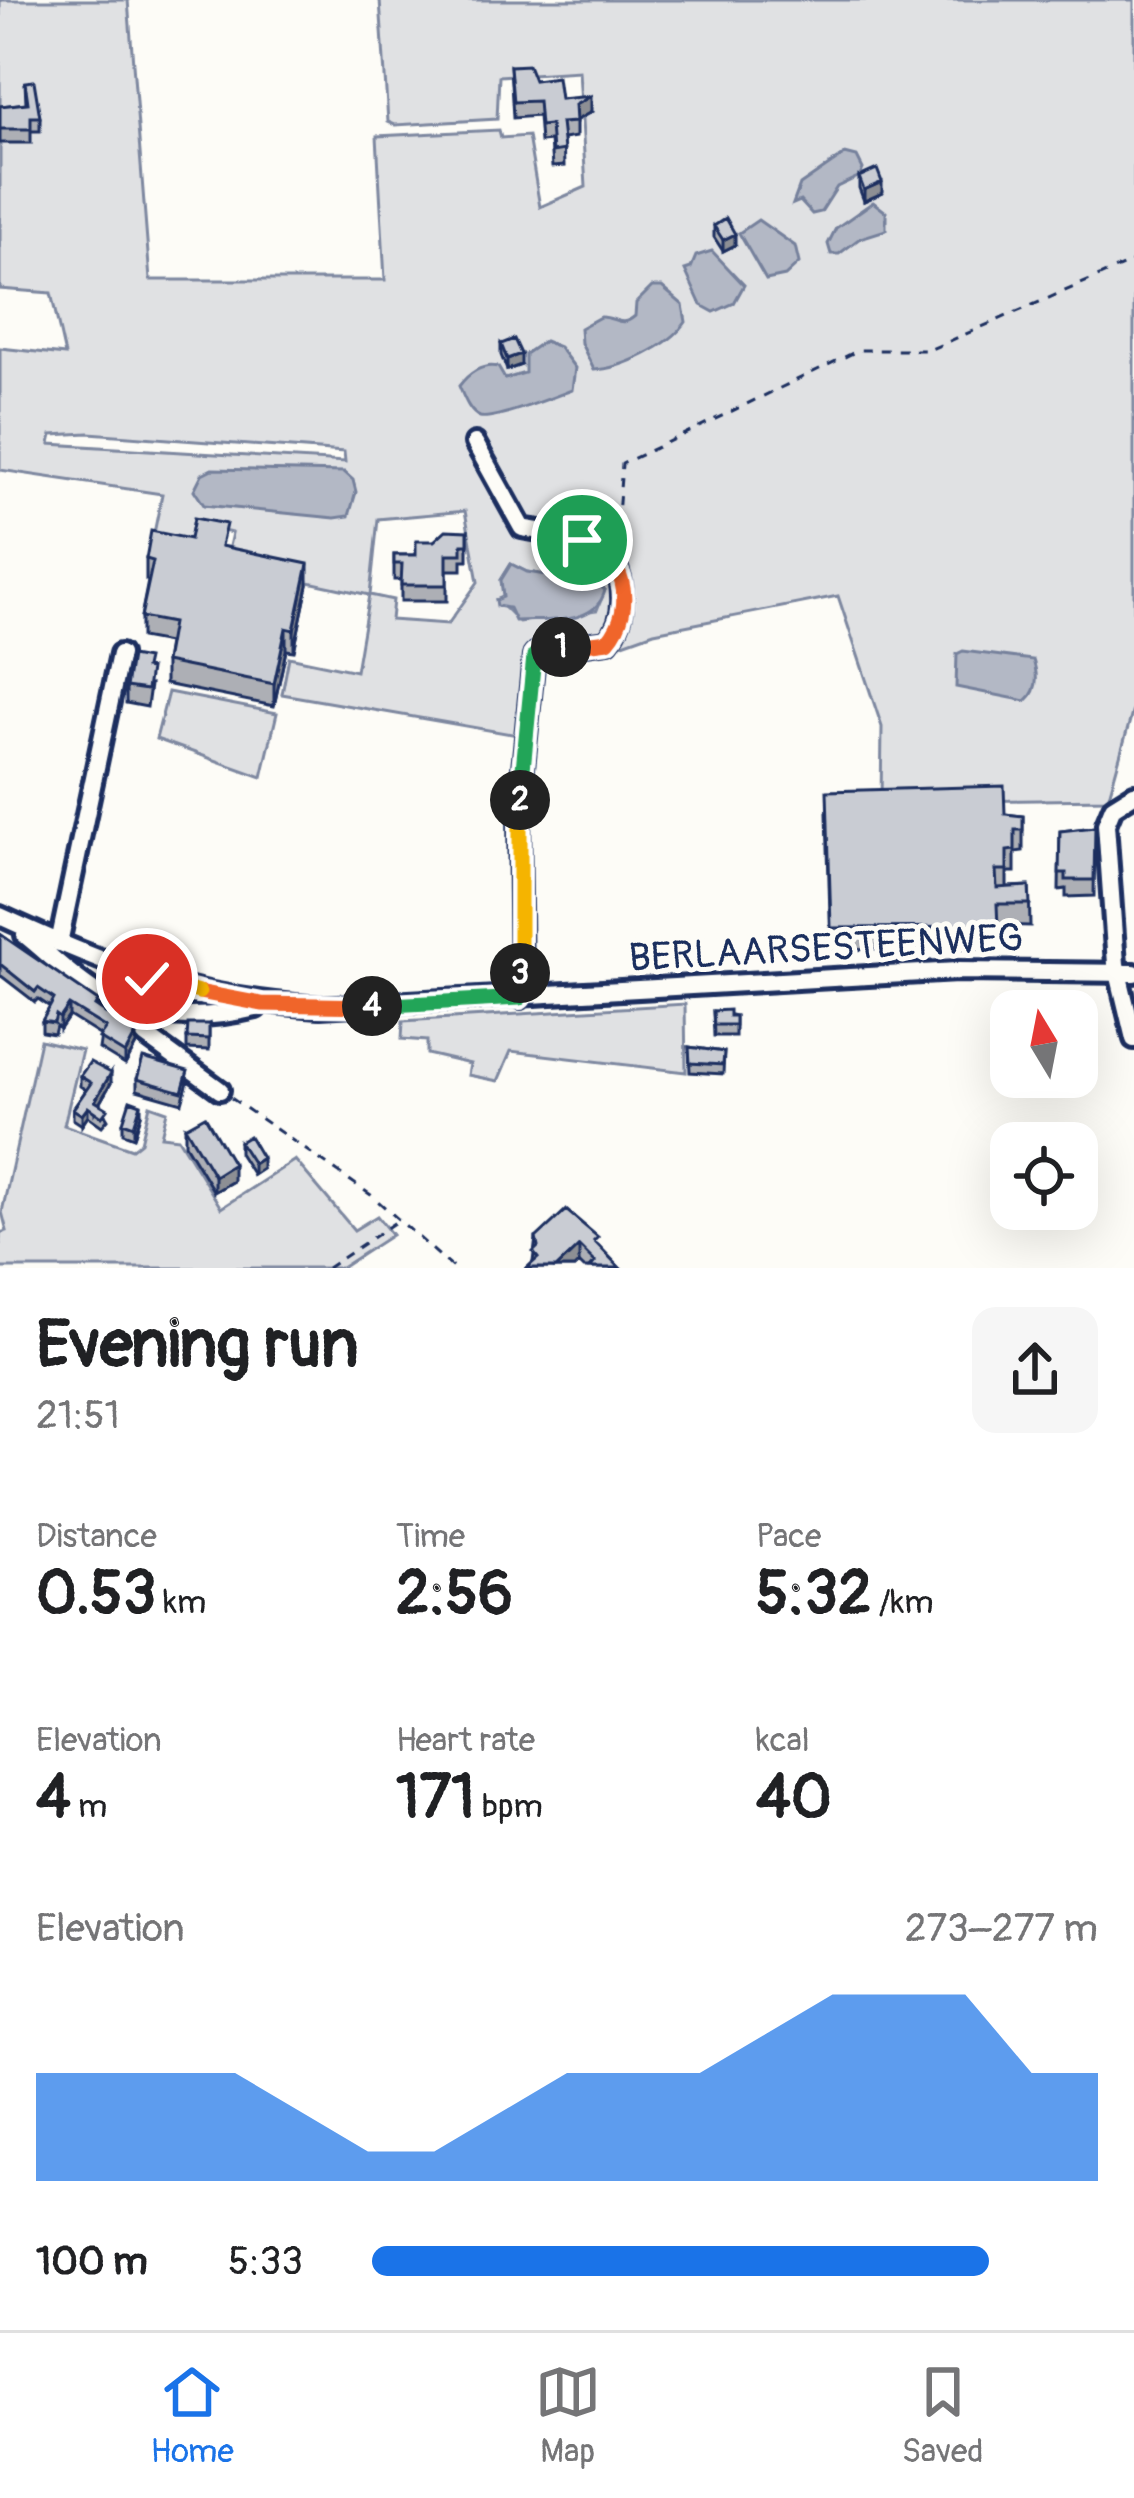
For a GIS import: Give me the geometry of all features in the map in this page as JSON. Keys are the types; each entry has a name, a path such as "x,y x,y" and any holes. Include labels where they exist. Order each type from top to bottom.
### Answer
{"street":[{"path":"475,443 521,528 599,546 615,562 622,603 614,636 598,645 555,647 534,656 519,809 520,998"},
{"path":"59,943 120,653"},
{"path":"1134,794 1113,807 1106,824 1134,1039"},
{"name":"BERLAARSESTEENWEG","path":"0,916 147,979 262,1004 352,1007 957,971 1125,973"},
{"name":"BERLAARSESTEENWEG","path":"0,916 115,1002 176,1016 214,1016 262,1004"},
{"name":"BERLAARSESTEENWEG","path":"115,1002 146,1036 220,1090"}],"path":[{"path":"615,562 622,464 859,350 929,350 1134,261"},
{"path":"220,1090 371,1195 453,1268"},
{"path":"326,1268 398,1220"}],"shaded area":[{"path":"0,0 128,0 150,280 385,280 377,136 499,130 501,138 528,136 540,207 586,187 579,71 499,76 497,119 388,122 380,0 1134,0 1134,706 1108,799 881,802 882,727 838,596 654,632 612,647 537,658 529,737 282,694 289,657 356,671 369,595 225,564 232,533 194,524 184,555 151,548 162,494 0,470 0,348 65,355 51,293 0,289","holes":["89,433 344,452 345,462 50,444 52,435","465,511 478,582 448,624 391,620 393,600 370,595 378,519","511,564 527,572 596,583 605,590 597,610 519,622 497,600 504,597 501,580"]},
{"path":"845,154 857,157 863,169 860,176 837,187 821,212 812,214 800,201 793,204 800,185"},
{"path":"873,202 886,212 886,230 831,254 828,244 836,228"},
{"path":"758,220 795,246 799,263 785,276 766,280 739,233"},
{"path":"712,251 744,285 734,303 714,312 701,305 685,270 696,256"},
{"path":"652,287 662,287 683,305 686,322 644,355 594,370 581,343 580,328 600,317 630,320 636,303"},
{"path":"544,341 559,347 575,368 572,390 498,415 480,417 473,412 459,386 467,377 486,367 498,367 505,379 525,373 525,354"},
{"path":"212,469 344,472 353,480 356,492 349,516 335,518 204,505 194,490 202,474"},
{"path":"511,564 527,572 596,583 605,590 600,602 581,616 515,621 509,608 497,606 496,600 503,597 501,580"},
{"path":"957,654 1033,660 1033,692 1026,701 956,687"},
{"path":"168,692 277,713 262,777 156,739"},
{"path":"685,1004 686,1072 511,1051 498,1081 468,1075 470,1064 427,1054 427,1041 402,1039 403,1021"},
{"path":"40,1040 82,1050 64,1125 132,1149 141,1142 150,1105 167,1111 161,1136 178,1138 221,1208 295,1160 354,1230 377,1216 392,1235 341,1268 0,1268 0,1233 7,1231 2,1212"}],"building":[{"path":"528,65 534,80 557,77 560,99 591,96 575,105 576,122 561,123 564,150 552,152 550,125 540,126 538,101 513,102 510,66"},
{"path":"34,81 40,117 31,117 31,129 0,129 0,106 28,103 25,82"},
{"path":"877,169 882,182 864,190 859,177"},
{"path":"726,218 735,234 723,240 714,226"},
{"path":"514,339 521,354 507,359 501,344"},
{"path":"194,518 226,524 221,546 308,564 294,630 286,628 274,684 165,662 172,623 141,617 153,561 146,559 151,531 190,539"},
{"path":"446,530 468,531 462,554 447,554 447,585 401,585 402,564 394,564 394,555 416,555 416,541 434,541"},
{"path":"131,656 147,659 147,690 126,687"},
{"path":"1004,786 1005,814 1023,816 1023,830 1015,830 1015,850 1007,851 1007,870 996,870 997,888 1029,886 1030,904 997,904 998,927 831,928 827,791"},
{"path":"1095,827 1094,880 1066,880 1066,873 1059,873 1060,831"},
{"path":"0,934 98,1001 95,1006 136,1034 125,1054 99,1038 106,1028 69,1005 54,1023 42,1021 54,999 38,988 35,992 0,964"},
{"path":"729,1010 735,1025 714,1025 713,1011"},
{"path":"188,1024 209,1024 209,1039 187,1038"},
{"path":"689,1047 724,1052 723,1065 690,1063"},
{"path":"143,1058 188,1071 182,1092 137,1079"},
{"path":"90,1062 111,1073 95,1101 108,1109 102,1117 88,1107 82,1115 73,1109 91,1083 80,1076"},
{"path":"130,1100 141,1104 134,1126 123,1122"},
{"path":"205,1116 233,1164 214,1176 185,1127"},
{"path":"249,1136 262,1158 253,1164 239,1142"},
{"path":"566,1210 598,1237 594,1241 620,1268 590,1268 595,1262 579,1246 556,1268 527,1268 538,1258 533,1252 538,1247 536,1238"}],"route":[{"path":"147,979 242,1001 320,1007 520,998 519,809 534,656 540,650 608,641 619,624 622,603 619,568 610,554 582,540"}]}
